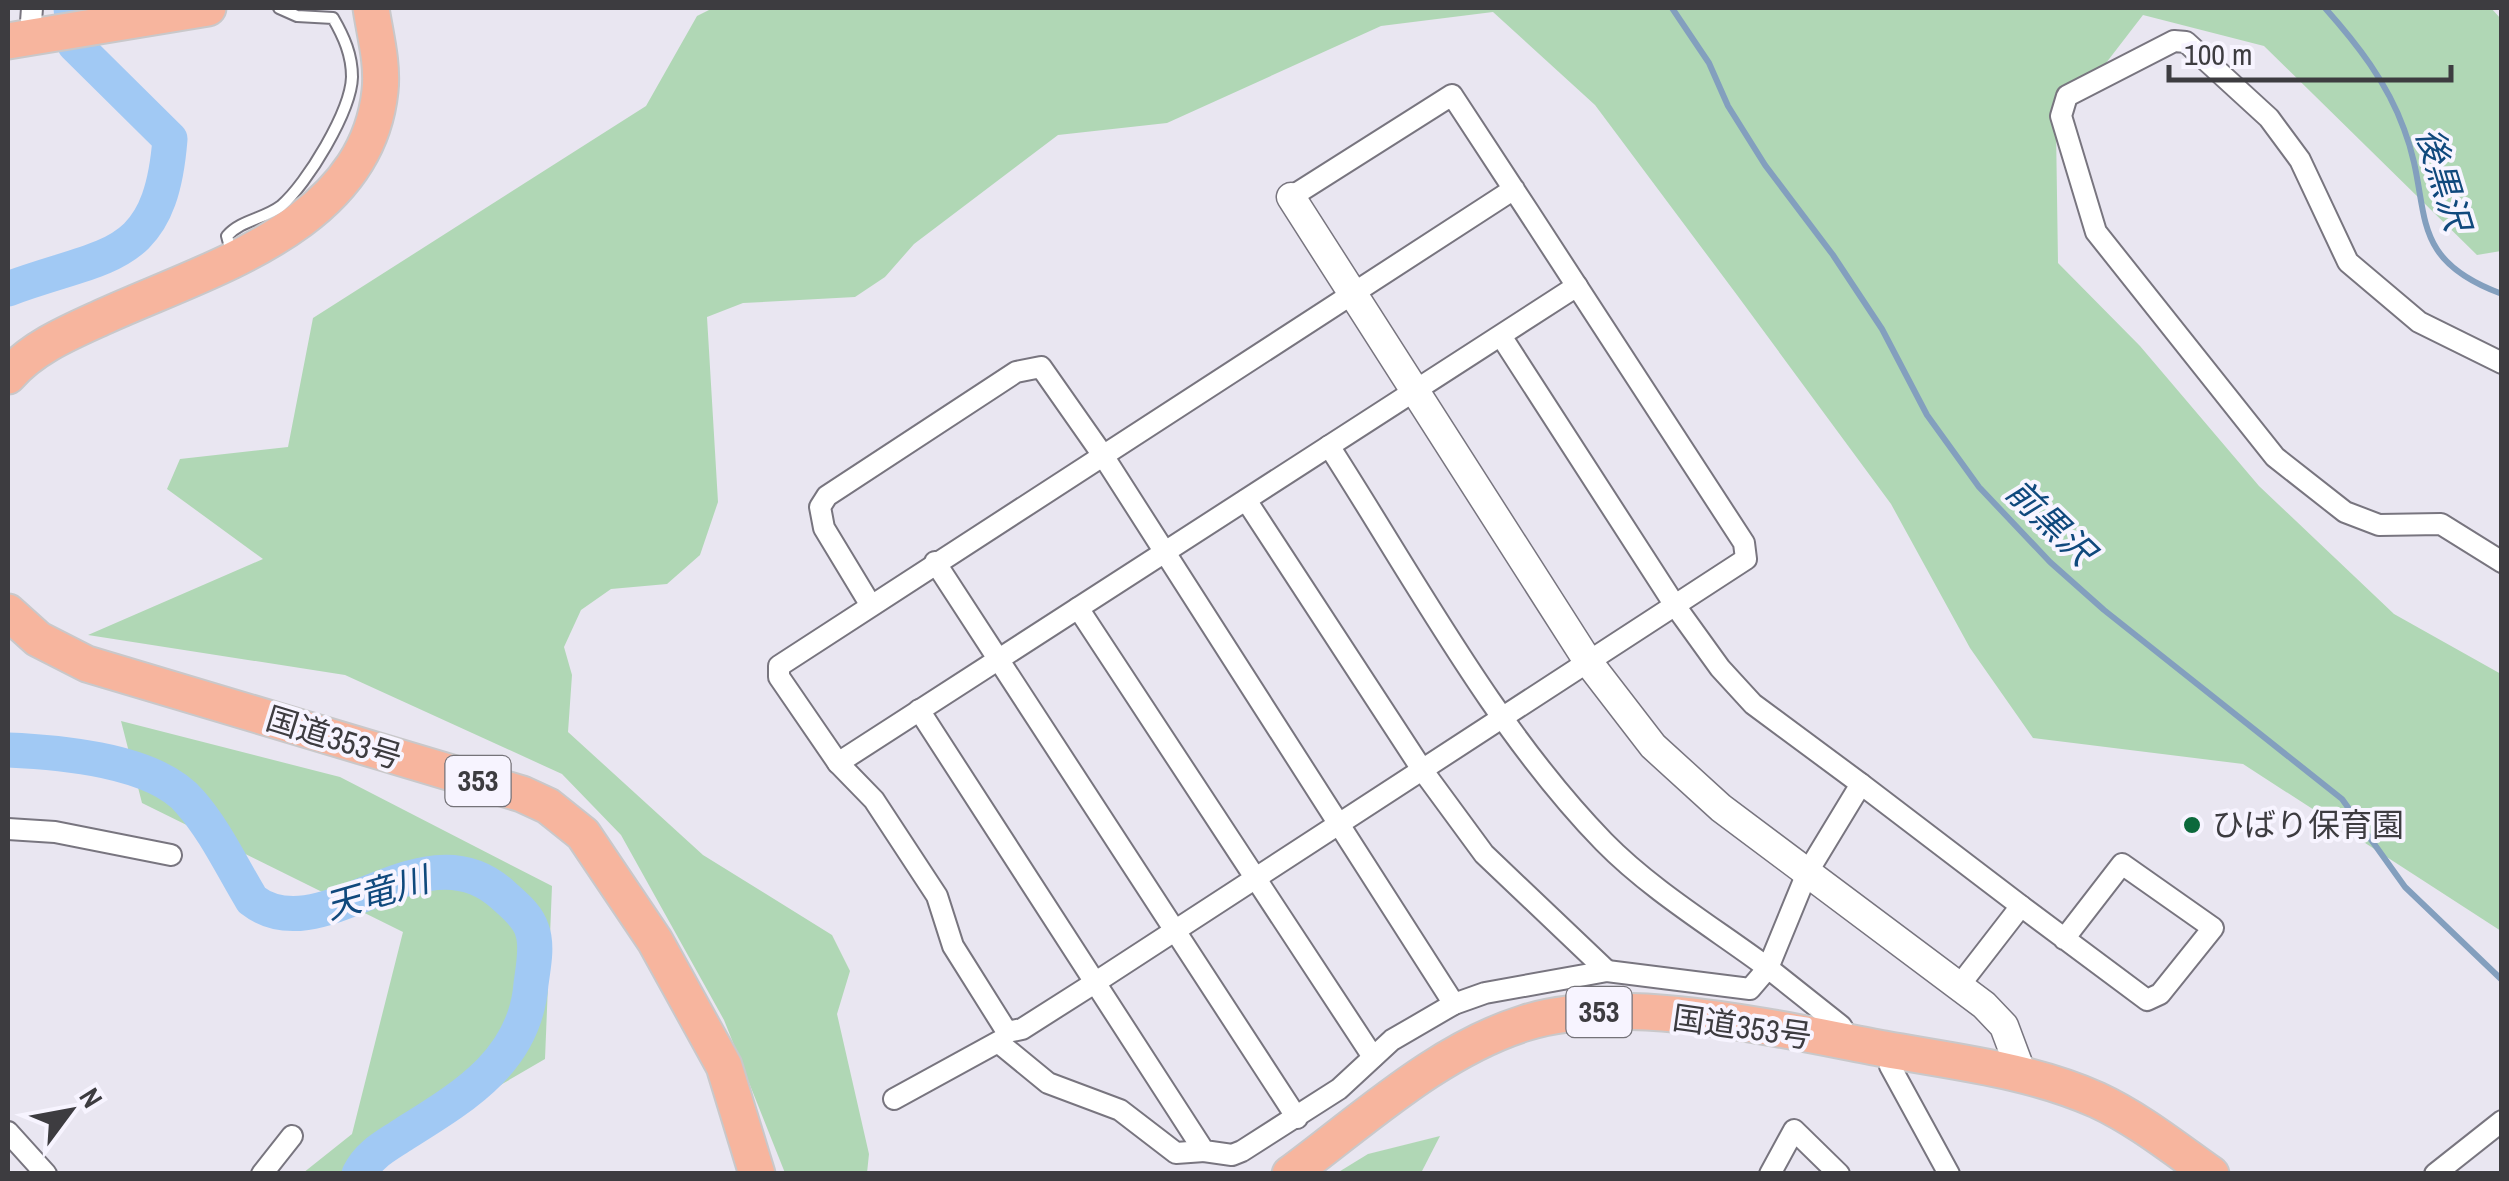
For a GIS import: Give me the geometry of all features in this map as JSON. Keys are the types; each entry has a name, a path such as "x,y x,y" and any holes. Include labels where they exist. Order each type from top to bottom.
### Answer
{"highway":[{"path":"26,34 208,8"},
{"path":"8,376 47,344 233,257 313,211 360,158 376,115 380,87 371,8"},
{"name":"国道353号","path":"8,612 38,639 87,664 496,786 548,806 589,842 680,984 724,1066 758,1174"},
{"name":"国道353号","path":"1290,1174 1434,1070 1498,1032 1562,1014 1616,1011 1851,1043 2022,1074 2097,1100 2211,1174"}],"street":[{"path":"2502,363 2419,322 2348,262 2300,160 2269,118 2186,42 2174,41 2066,96 2061,116 2096,232 2275,458 2344,512 2379,526 2441,524 2502,562"},
{"path":"1514,189 1351,293 870,604 783,662 778,672 838,762 874,800 937,896 953,946 1007,1032 1022,1029 1096,982 1504,717 1589,663 1742,564 1747,550 1577,286 1514,189 1452,95 1291,197 1351,293 1589,663 1653,746 1721,808 1959,986 2004,1026 2022,1074"},
{"path":"838,762 1577,286"},
{"path":"1501,336 1676,607 1753,704 2064,939 2147,1000 2160,994 2212,928 2122,864 2064,939"},
{"path":"870,604 824,528 820,507 828,496 1016,372 1040,367 1102,454 1454,1004"},
{"path":"1330,446 1504,717 1569,804 1608,846 1842,1026 1851,1043"},
{"path":"1246,500 1423,771 1484,854 1606,971"},
{"path":"935,562 1297,1118"},
{"path":"1078,608 1372,1057"},
{"path":"919,710 1204,1151"},
{"path":"894,1099 998,1042 1048,1083 1120,1110 1176,1153 1232,1155 1297,1118 1353,1079 1372,1057 1454,1004 1485,993 1606,971 1750,989 1768,968 1807,873 1861,784"},
{"path":"8,828 55,832 171,855"},
{"path":"1959,986 2021,906"},
{"path":"1887,1049 1890,1066 1949,1174"},
{"path":"2435,1174 2502,1121"},
{"path":"1770,1174 1794,1130 1839,1174"},
{"path":"8,1132 36,1168 46,1174"},
{"path":"262,1174 292,1136"}],"lane":[{"path":"233,257 227,236 235,226 280,206 309,176 352,79 346,42 333,18 297,16 280,8"}],"green space":[{"path":"713,8 2491,8 2501,19 2501,251 2477,255 2264,46 2143,15 2056,128 2058,263 2140,346 2259,486 2394,614 2501,674 2501,931 2243,764 2033,738 1970,648 1891,504 1595,105 1493,12 1381,26 1167,123 1058,135 914,244 885,277 855,297 743,303 707,317 718,502 700,555 667,584 611,589 581,610 564,647 572,675 568,732 703,855 832,935 850,971 837,1014 869,1154 867,1173 785,1173 724,1020 621,835 562,774 345,675 88,635 263,559 167,489 180,459 288,447 313,318 646,106 697,16"},
{"path":"121,721 340,777 552,886 545,1059 413,1136 368,1173 303,1173 352,1134 403,932 142,803"},
{"path":"1440,1136 1421,1173 1337,1173 1368,1154"}],"waterway":[{"name":"天竜川","path":"8,289 122,247 140,232 154,210 164,180 170,139 75,45 71,8"},
{"name":"前黒沢","path":"1672,8 1709,63 1728,106 1765,165 1833,255 1882,329 1927,415 1979,487 2050,562 2104,610 2342,799 2405,887 2502,980"},
{"name":"後黒沢","path":"2325,8 2370,64 2397,112 2413,157 2427,227 2435,246 2449,264 2502,294"},
{"name":"天竜川","path":"8,750 105,761 154,776 190,802 252,900 280,913 310,912 407,879 440,872 472,876 503,895 524,915 535,943 531,984 526,1011 504,1056 469,1091 378,1151 359,1174"}],"place":[{"name":"ひばり保育園","path":"2192,825"}]}
